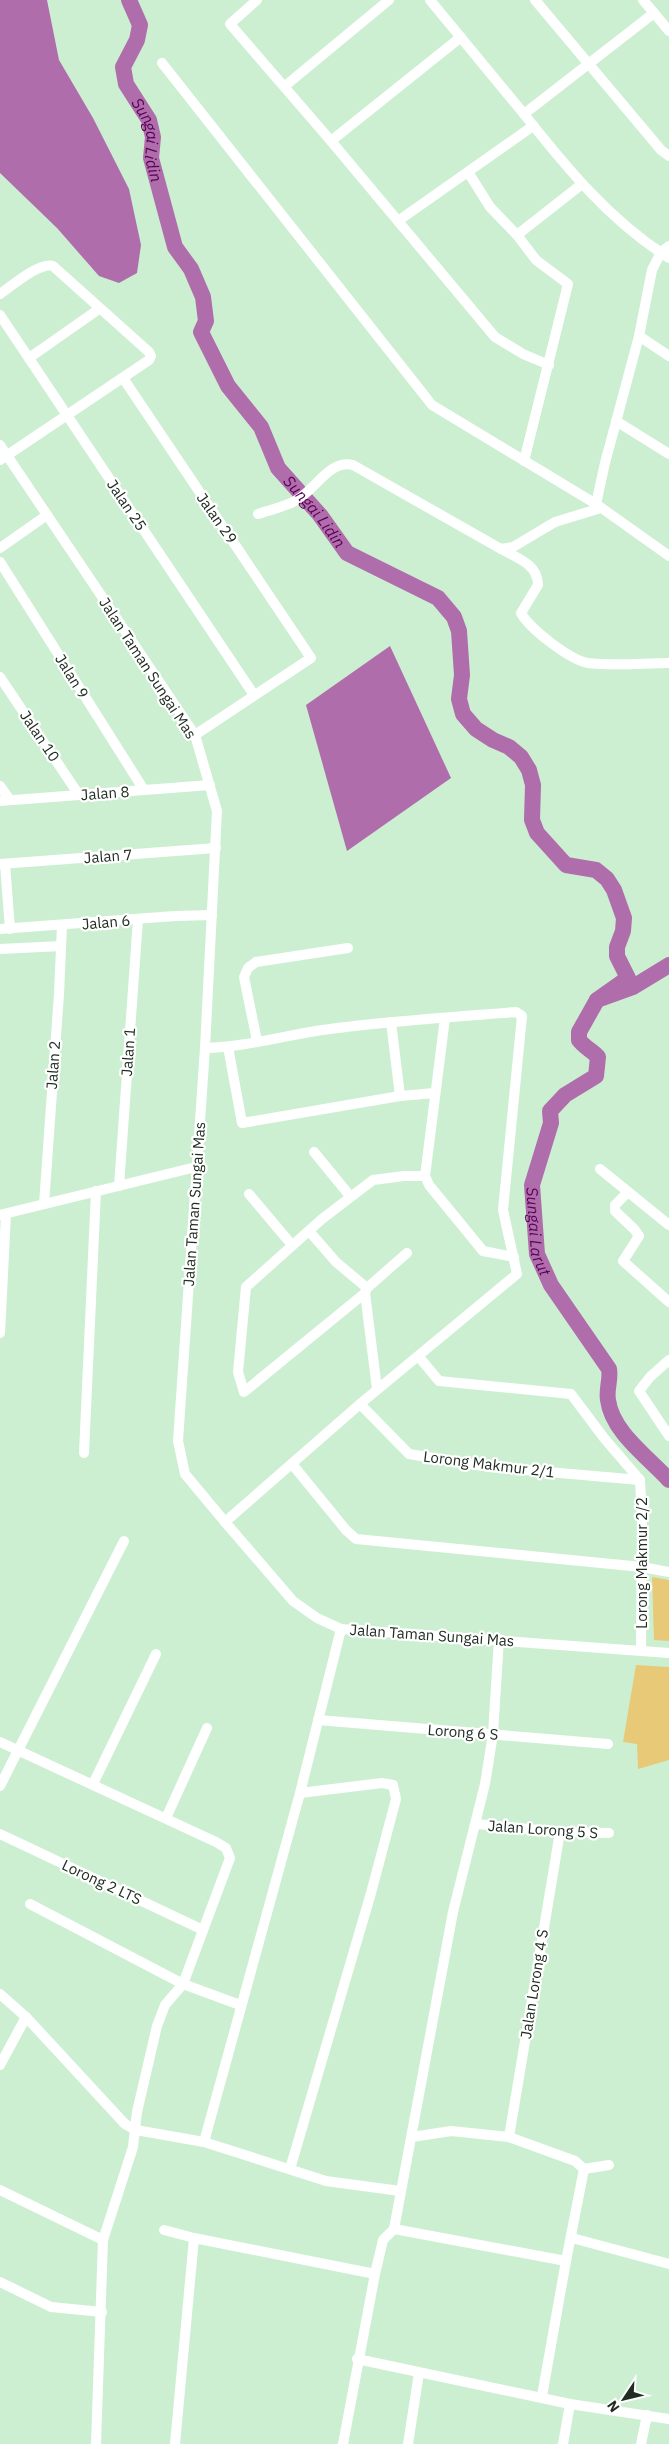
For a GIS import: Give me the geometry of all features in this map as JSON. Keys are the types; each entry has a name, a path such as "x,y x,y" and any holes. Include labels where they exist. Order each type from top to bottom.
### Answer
{"street":[{"path":"257,0 230,24 285,86 495,337 523,354 550,365"},
{"path":"285,86 389,0"},
{"path":"430,0 582,184 618,220 666,252 652,270 639,336 616,420 598,506"},
{"path":"534,0 587,64 666,150"},
{"path":"643,0 669,31"},
{"path":"524,114 654,13"},
{"path":"331,141 461,37"},
{"path":"162,63 432,405 598,506 669,556"},
{"path":"398,221 533,126"},
{"path":"468,172 490,207 517,235 536,260 568,284 550,365 524,461"},
{"path":"517,235 582,184"},
{"path":"0,294 38,268 47,265 62,274 149,352 151,356 149,360 123,378 3,457"},
{"path":"29,358 99,309"},
{"name":"Jalan 25","path":"0,315 254,695"},
{"path":"639,336 669,356"},
{"name":"Jalan 29","path":"123,378 311,658 254,695"},
{"path":"616,420 669,454"},
{"name":"Jalan Taman Sungai Mas","path":"0,445 3,457 47,515 195,736 217,811 205,1048 178,1441 185,1474 293,1600 317,1618 341,1628 669,1653"},
{"path":"258,514 296,501 340,464 353,465 529,564 536,572 538,585 521,613 527,623 558,647 587,663 669,663"},
{"path":"501,549 513,547 555,522 598,506"},
{"path":"0,548 47,515"},
{"name":"Jalan 9","path":"0,562 144,790"},
{"name":"Jalan 10","path":"0,677 79,795"},
{"path":"195,736 254,695"},
{"name":"Jalan 8","path":"5,800 210,785"},
{"path":"0,786 5,800"},
{"name":"Jalan 7","path":"3,864 216,848"},
{"path":"3,864 5,929"},
{"name":"Jalan 6","path":"5,929 212,915"},
{"name":"Jalan 1","path":"119,1186 138,919"},
{"name":"Jalan 2","path":"44,1204 62,926"},
{"path":"0,949 61,946"},
{"path":"257,1041 244,977 248,968 256,962 348,948"},
{"path":"205,1048 228,1047 257,1041 391,1022 516,1012 522,1016 503,1210 517,1274 419,1357 377,1389 225,1522"},
{"path":"445,1018 425,1176 429,1185 483,1251 514,1257"},
{"path":"391,1022 400,1096"},
{"path":"228,1047 242,1122 400,1096 435,1093"},
{"path":"314,1152 350,1196"},
{"path":"0,1333 3,1214 196,1167"},
{"path":"600,1169 669,1225"},
{"path":"407,1253 366,1291 244,1392 238,1372 245,1292 248,1285 350,1196 373,1180 404,1176 425,1176"},
{"path":"84,1453 96,1191"},
{"path":"628,1192 616,1206 615,1211 639,1236 623,1260 669,1302"},
{"path":"249,1194 292,1245"},
{"path":"309,1231 336,1262 366,1291 377,1389"},
{"name":"Lorong Makmur 2/2","path":"419,1357 439,1382 571,1394 604,1438 640,1480 642,1517 641,1651"},
{"path":"669,1360 650,1377 639,1391 669,1436"},
{"name":"Lorong Makmur 2/1","path":"360,1404 409,1454 490,1468 640,1480"},
{"path":"292,1464 346,1530 356,1539 642,1567 669,1572"},
{"path":"0,1786 124,1541"},
{"path":"204,2142 240,2005 300,1793 341,1628"},
{"path":"343,2444 374,2274 383,2240 394,2229 453,1912 477,1824 493,1734 499,1639"},
{"path":"93,1784 156,1654"},
{"name":"Lorong 6 S","path":"318,1720 608,1744"},
{"path":"166,1818 207,1728"},
{"path":"0,1742 166,1818 226,1848 230,1858 183,1984 165,2005 157,2026 137,2112 136,2130 102,2240 102,2312 96,2444"},
{"path":"290,2169 371,1893 396,1799 393,1785 382,1783 300,1793"},
{"name":"Jalan Lorong 5 S","path":"477,1824 560,1832 609,1833"},
{"name":"Jalan Lorong 4 S","path":"509,2137 560,1832"},
{"name":"Lorong 2 LTS","path":"0,1834 204,1930"},
{"path":"30,1904 183,1984 240,2005"},
{"path":"0,1994 26,2017 125,2124 136,2130 204,2142 326,2181 400,2191"},
{"path":"0,2064 26,2017"},
{"path":"412,2137 451,2131 509,2137 575,2161 584,2169"},
{"path":"584,2169 609,2165"},
{"path":"542,2396 584,2169"},
{"path":"0,2190 102,2240"},
{"path":"394,2229 566,2261"},
{"path":"164,2230 194,2238 374,2274"},
{"path":"175,2444 194,2238"},
{"path":"572,2238 669,2264"},
{"path":"0,2282 51,2307 102,2312"},
{"path":"357,2359 419,2373 542,2396 570,2404 669,2420"},
{"path":"408,2444 419,2373"},
{"path":"563,2444 570,2404"},
{"path":"641,2444 647,2415"}],"shaded area":[{"path":"0,0 47,0 59,60 93,118 129,189 141,245 137,273 119,283 99,276 57,228 0,173"},
{"path":"390,646 451,778 347,851 306,705"},
{"path":"652,1577 669,1580 669,1641 654,1640"},
{"path":"636,1665 669,1667 669,1760 638,1769 637,1744 623,1742"}],"waterway":[{"name":"Sungai Lidin","path":"129,0 140,25 137,40 123,67 126,84 149,120 153,137 151,158 175,247 191,269 203,297 206,321 201,332 228,386 261,427 278,468 320,515 347,553 438,598 454,617 459,631 462,675 459,699 463,714 476,729 493,740 509,747 521,757 529,770 533,785 532,820 537,833 566,865 596,870 607,879 614,890 624,918 623,931 617,947 617,956 628,978 597,1000"},
{"name":"Sungai Larut","path":"669,965 633,987 597,1000 579,1032 579,1040 598,1057 596,1076 565,1095 550,1111 551,1123 532,1185 537,1254 551,1285 609,1369 608,1400 616,1423 632,1443 669,1480"}]}
